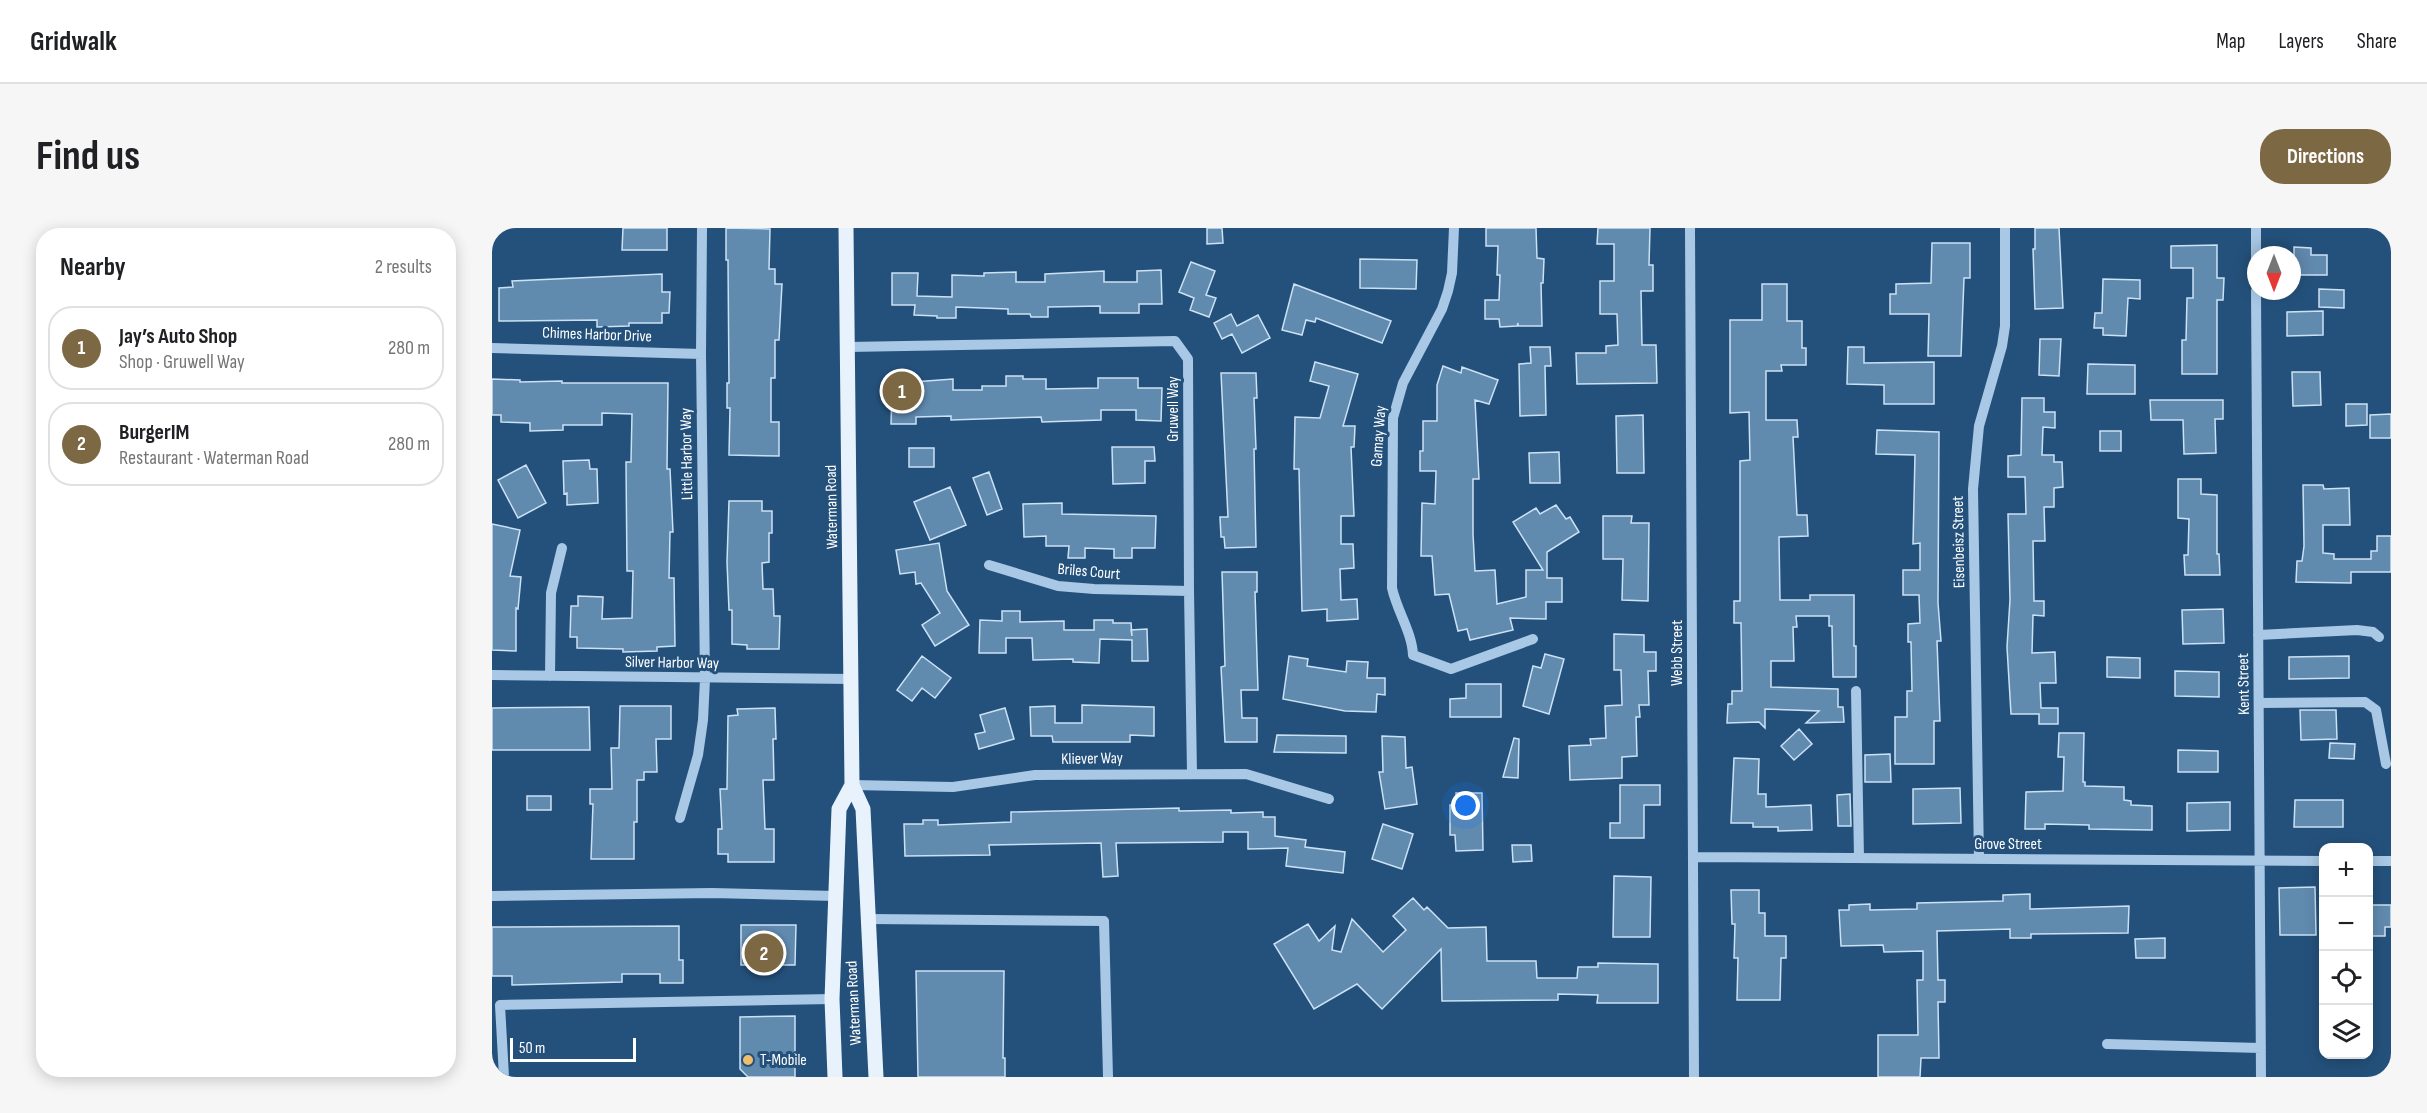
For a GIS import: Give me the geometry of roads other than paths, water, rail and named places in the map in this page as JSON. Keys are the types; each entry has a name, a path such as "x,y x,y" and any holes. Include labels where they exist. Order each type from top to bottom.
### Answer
{"main road":[{"name":"Waterman Road","path":"846,228 852,786 863,809 865,895 876,1077"},
{"name":"Waterman Road","path":"835,1077 832,999 839,809 852,786"}],"street":[{"name":"Little Harbor Way","path":"680,818 698,754 703,720 705,679 701,354 702,228"},
{"name":"Gamay Way","path":"1454,228 1452,273 1448,291 1442,309 1403,383 1393,418 1392,588 1396,606 1412,639 1413,655 1451,669 1533,639"},
{"name":"Webb Street","path":"1690,228 1694,1077"},
{"name":"Eisenbeisz Street","path":"1979,859 1973,489 1979,426 2002,346 2005,326 2005,228"},
{"path":"2256,228 2256,246"},
{"name":"Kent Street","path":"2256,300 2261,1077"},
{"name":"Gruwell Way","path":"848,347 1175,341 1188,359 1188,591 1192,772"},
{"name":"Chimes Harbor Drive","path":"492,348 701,354"},
{"path":"550,676 551,593 562,548"},
{"name":"Briles Court","path":"989,565 1058,586 1094,590 1188,591"},
{"path":"2258,635 2357,630 2373,632 2379,637"},
{"name":"Silver Harbor Way","path":"492,675 852,679"},
{"path":"1856,691 1859,858"},
{"path":"2259,703 2365,702 2376,710 2386,764"},
{"name":"Kliever Way","path":"852,786 953,788 1035,775 1192,772 1246,774 1329,799"},
{"name":"Grove Street","path":"1693,857 2319,861"},
{"path":"2373,861 2391,861"},
{"path":"492,896 712,893 836,896"},
{"path":"868,919 1104,921 1108,1077"},
{"path":"504,1077 500,1005 832,999"},
{"path":"2107,1044 2261,1048"}],"place":[{"name":"Jay’s Auto Shop","path":"902,391"},
{"name":"BurgerIM","path":"764,953"},
{"name":"T-Mobile","path":"748,1060"}]}
